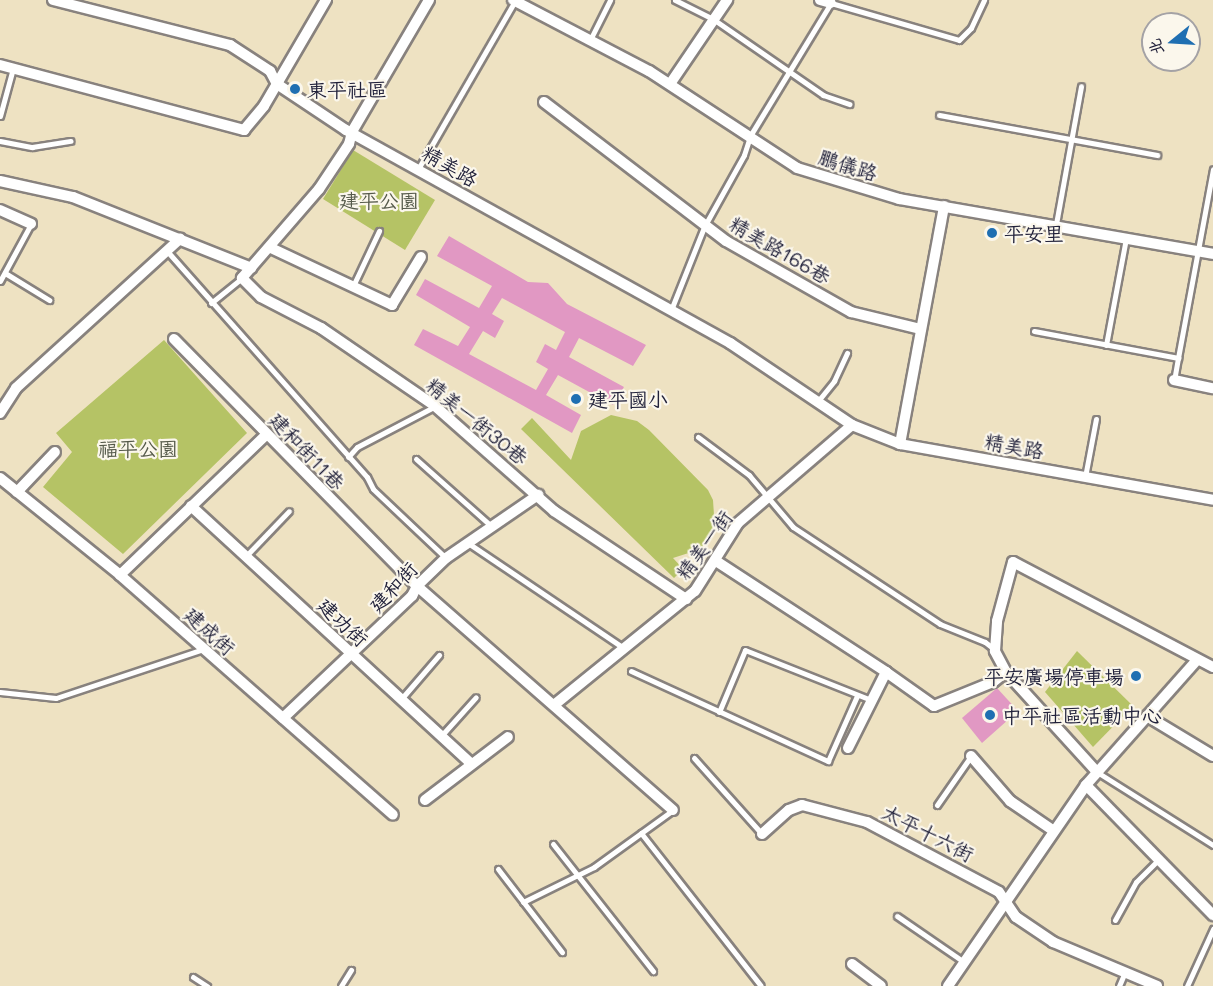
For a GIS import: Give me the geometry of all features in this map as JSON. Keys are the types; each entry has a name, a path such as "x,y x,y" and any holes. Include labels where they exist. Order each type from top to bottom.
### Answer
{"street":[{"name":"精美路","path":"53,0 216,39 270,71 277,84 351,132 730,343 852,425 900,444 1213,500"},
{"path":"0,65 234,130 244,130 277,84 326,0"},
{"path":"242,278 271,248 319,189 349,144 351,132 429,0"},
{"path":"670,84 727,0"},
{"name":"鵬儀路","path":"514,1 670,84 797,168 899,199 1056,224 1213,255"},
{"name":"精美路166巷","path":"544,102 704,227 851,312 921,329"},
{"path":"0,181 73,197 251,268"},
{"path":"900,444 944,206"},
{"path":"0,210 31,224"},
{"path":"0,413 16,388 180,239"},
{"path":"271,248 392,305 421,257"},
{"name":"精美一街30巷","path":"242,278 261,297 321,328 435,406 554,511 686,599"},
{"name":"建和街11巷","path":"174,339 417,586 673,810"},
{"path":"1174,381 1213,388"},
{"name":"精美一街","path":"554,705 626,650 686,599 716,561 738,523 852,425"},
{"path":"120,575 266,435"},
{"path":"17,492 55,452"},
{"name":"建成街","path":"0,478 120,575 393,815"},
{"name":"建和街","path":"284,718 412,596 417,586 446,558 490,525 538,495"},
{"name":"建功街","path":"191,506 472,764"},
{"path":"716,561 886,672 933,706 993,682 1006,672"},
{"path":"1097,772 1006,672 995,651 997,621 1013,562 1213,667"},
{"path":"948,986 1086,785 1197,660"},
{"path":"848,748 869,699 886,672"},
{"path":"1147,716 1213,756"},
{"path":"425,800 508,737"},
{"path":"971,756 1010,801 1054,831"},
{"path":"1086,785 1213,915"},
{"name":"太平十六街","path":"762,834 789,810 802,805 820,807 867,822 962,869 999,892 1004,904 1053,942 1157,986"},
{"path":"852,964 880,986"}],"lane":[{"path":"590,40 610,0"},
{"path":"675,0 713,19 824,95 849,104"},
{"path":"671,310 704,227 744,155 750,136 791,71 826,2 846,3 959,40 971,28 984,0"},
{"path":"418,169 514,1"},
{"path":"0,116 13,68"},
{"path":"1056,224 1081,86"},
{"path":"939,115 1157,155"},
{"path":"0,141 32,147 71,141"},
{"path":"1174,381 1213,169"},
{"path":"0,281 31,224"},
{"path":"352,286 379,231"},
{"path":"1106,345 1126,238"},
{"path":"167,251 348,457 373,489 446,558"},
{"path":"5,273 49,300"},
{"path":"212,303 242,278"},
{"path":"1034,331 1178,358"},
{"path":"818,401 834,381 847,353"},
{"path":"348,457 357,447 435,406"},
{"path":"1085,477 1096,419"},
{"path":"698,437 749,475 793,527 940,624 985,642 995,651"},
{"path":"416,459 490,525"},
{"path":"246,556 289,511"},
{"path":"467,542 626,650"},
{"path":"0,692 57,698 203,649"},
{"path":"719,712 745,650 869,699"},
{"path":"401,700 439,655"},
{"path":"631,671 828,761 857,696"},
{"path":"441,736 476,697"},
{"path":"937,805 971,756"},
{"name":"太平十六街","path":"694,758 762,834"},
{"path":"1097,772 1213,844"},
{"path":"523,902 580,874 673,810"},
{"path":"641,833 761,986"},
{"path":"553,844 580,874 653,971"},
{"path":"1115,920 1136,882 1159,859"},
{"path":"498,868 562,952"},
{"path":"897,916 964,962"},
{"path":"1187,986 1213,929"},
{"path":"341,986 351,970"},
{"path":"1119,986 1125,972"},
{"path":"193,978 207,986"}],"green space":[{"name":"建平公園","path":"353,150 435,200 405,250 323,199"},
{"name":"福平公園","path":"164,340 247,433 123,554 43,487 72,452 56,433"},
{"path":"611,415 637,421 649,430 708,490 713,500 715,530 701,549 673,558 683,569 674,578 521,429 532,418 571,460 581,431"},
{"path":"1077,651 1133,706 1093,747 1045,692"}],"building":[{"path":"449,236 528,282 548,283 567,304 646,345 633,366 579,338 569,357 624,387 613,405 558,375 546,395 581,415 572,433 414,345 423,329 458,346 470,327 416,295 425,279 479,308 492,286 437,256","holes":["502,298 565,332 556,350 545,344 536,362 548,369 536,390 469,354 483,331 495,338 504,321 492,314"]},
{"name":"中平社區活動中心","path":"997,688 1018,711 982,743 962,718"}],"place":[{"name":"東平社區","path":"295,89"},
{"name":"平安里","path":"992,233"},
{"name":"建平國小","path":"576,399"},
{"name":"平安廣場停車場","path":"1136,676"},
{"name":"中平社區活動中心","path":"990,715"}]}
